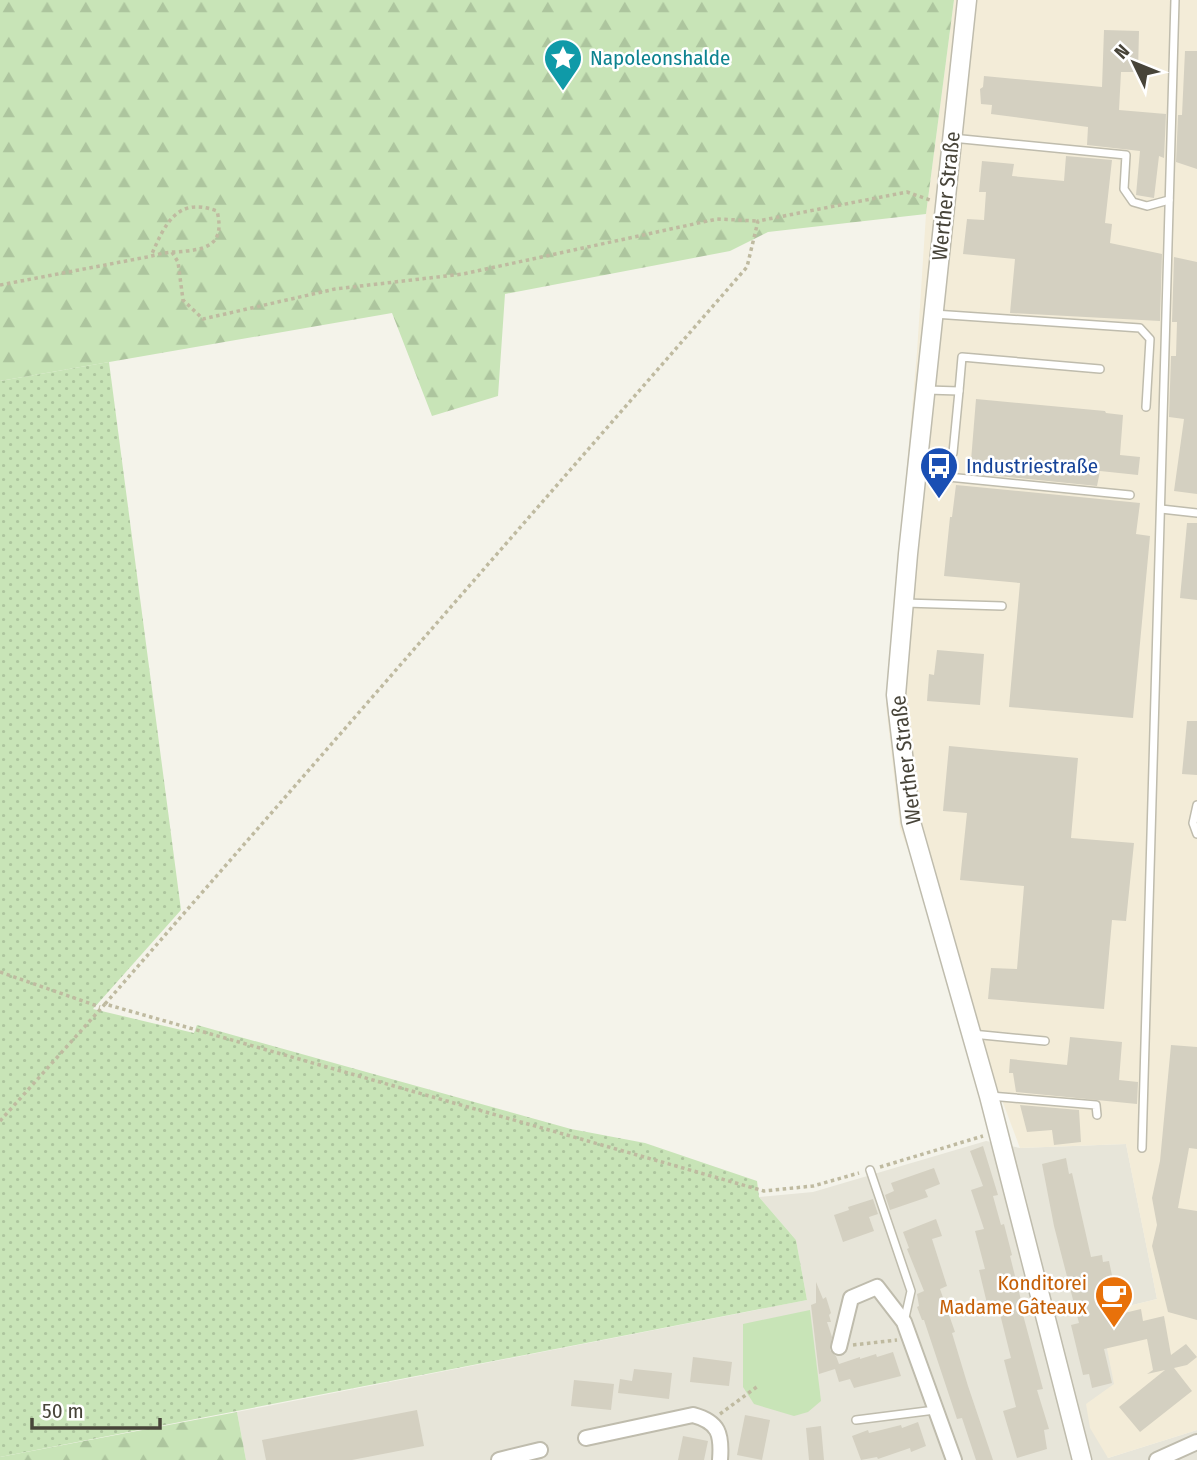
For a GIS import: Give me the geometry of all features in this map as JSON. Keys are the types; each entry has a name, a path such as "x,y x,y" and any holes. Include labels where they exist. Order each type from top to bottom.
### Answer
{"street":[{"name":"Werther Straße","path":"967,0 904,603 897,695 911,822 999,1132 1082,1460"},
{"path":"839,1347 851,1298 877,1287 904,1322 954,1460"},
{"path":"586,1438 693,1415 710,1422 718,1431 720,1460"},
{"path":"1157,1460 1197,1442"},
{"path":"499,1460 540,1450"}],"lane":[{"path":"1142,1148 1175,0"},
{"path":"952,138 1126,155 1124,189 1133,202 1147,205 1169,200"},
{"path":"934,314 1140,328 1150,339 1146,407"},
{"path":"953,453 962,356 1100,369"},
{"path":"926,390 959,391"},
{"path":"917,474 1130,495"},
{"path":"1161,509 1197,513"},
{"path":"904,603 1002,606"},
{"path":"1197,805 1194,824 1197,834"},
{"path":"971,1034 1045,1041"},
{"path":"989,1096 1096,1105 1097,1115"},
{"path":"870,1170 911,1291 904,1322"},
{"path":"856,1420 936,1410"}],"path":[{"path":"172,252 178,262 183,300 203,319 335,289 463,274 718,219 758,221 907,192 945,207"},
{"path":"0,285 172,252 199,251 218,235 217,211 205,206 176,212 165,226 151,256"},
{"path":"0,1121 747,267 758,221"},
{"path":"0,972 103,1006 764,1191 813,1186 999,1132"},
{"path":"839,1347 909,1338"},
{"path":"710,1422 758,1386"}],"shaded area":[{"path":"954,0 1197,0 1197,1430 1108,1458 1090,1428 1086,1404 1114,1384 1100,1313 1157,1299 1126,1144 1020,1148 900,828 886,705 917,352 926,214"},
{"path":"986,1141 1020,1148 1126,1144 1157,1299 1100,1313 1115,1384 1087,1404 1108,1458 1197,1430 1197,1460 246,1460 237,1412 807,1300 796,1240 759,1197 813,1192"}],"green space":[{"path":"0,0 954,0 926,214 768,232 730,251 505,294 498,396 432,416 392,313 0,381"},
{"path":"109,362 181,910 93,1009 194,1033 197,1025 571,1129 645,1143 757,1181 759,1197 796,1240 807,1300 0,1457 0,381"},
{"path":"810,1310 821,1401 808,1412 794,1416 754,1404 743,1387 743,1324"},
{"path":"237,1412 246,1460 0,1460 0,1457"}],"building":[{"path":"1104,30 1139,31 1138,72 1121,72 1119,110 1166,114 1164,158 1159,156 1154,198 1136,195 1140,151 1087,145 1088,127 991,114 992,105 981,104 980,89 983,87 984,76 1102,87"},
{"path":"1185,51 1197,51 1197,169 1176,162 1178,115 1182,115"},
{"path":"1066,156 1112,160 1105,223 1112,224 1110,243 1162,254 1160,321 1010,313 1015,259 963,254 967,219 984,220 986,192 979,192 982,161 1014,164 1012,176 1064,181"},
{"path":"1174,257 1197,262 1197,494 1174,491 1184,419 1169,417 1171,356 1176,356 1177,322 1172,322"},
{"path":"976,399 1123,415 1120,455 1140,457 1138,475 1100,471 1097,486 970,473"},
{"path":"956,485 1140,503 1136,534 1150,536 1133,718 1009,707 1020,583 944,576"},
{"path":"1187,523 1197,523 1197,600 1180,598"},
{"path":"937,650 984,654 980,705 927,701 929,674 934,675"},
{"path":"1187,721 1197,721 1197,775 1182,774"},
{"path":"949,746 1078,758 1071,838 1134,843 1126,921 1112,920 1104,1009 988,999 991,968 1017,969 1024,886 960,880 967,813 943,811"},
{"path":"1070,1037 1122,1042 1119,1080 1138,1082 1137,1104 1016,1092 1013,1073 1009,1073 1010,1059 1067,1065"},
{"path":"1171,1045 1197,1047 1197,1149 1189,1148 1178,1208 1197,1211 1197,1320 1168,1312 1152,1246 1157,1225 1152,1198 1160,1161"},
{"path":"1020,1105 1079,1110 1081,1142 1054,1145 1052,1130 1027,1132"},
{"path":"983,1146 998,1195 993,1196 1012,1255 1010,1256 1019,1300 1043,1389 1037,1390 1049,1429 1044,1430 1047,1449 1017,1458 1003,1411 1016,1407 1004,1360 1011,1358 1000,1314 990,1316 979,1270 985,1269 975,1231 984,1229 971,1190 983,1186 970,1151"},
{"path":"1066,1158 1069,1174 1072,1173 1091,1257 1102,1255 1103,1262 1109,1261 1120,1314 1141,1309 1143,1321 1164,1316 1171,1355 1186,1344 1197,1357 1187,1365 1174,1368 1192,1391 1140,1432 1119,1407 1165,1370 1147,1374 1153,1370 1147,1339 1104,1349 1112,1383 1092,1388 1089,1374 1083,1375 1071,1325 1079,1323 1054,1226 1042,1164"},
{"path":"934,1168 940,1184 925,1190 928,1197 890,1210 885,1195 894,1191 891,1183"},
{"path":"873,1199 878,1214 869,1217 874,1231 843,1242 834,1215"},
{"path":"936,1219 942,1236 932,1239 947,1286 940,1289 993,1460 976,1460 962,1418 957,1419 924,1320 917,1307 917,1294 924,1291 903,1232"},
{"path":"816,1282 823,1299 826,1297 831,1313 831,1322 827,1322 832,1337 830,1350 839,1364 860,1357 876,1354 877,1357 893,1352 901,1376 854,1388 850,1379 839,1382 835,1369 819,1374 811,1305 816,1303"},
{"path":"693,1357 732,1362 729,1386 690,1382"},
{"path":"634,1369 672,1373 669,1399 618,1393 620,1379 632,1381"},
{"path":"574,1380 614,1384 611,1410 571,1406"},
{"path":"417,1410 424,1446 352,1460 266,1460 262,1440"},
{"path":"745,1415 770,1420 762,1460 737,1455"},
{"path":"918,1422 926,1446 911,1452 910,1448 878,1459 861,1460 852,1436 868,1430 869,1433 901,1425 902,1428"},
{"path":"821,1426 824,1460 809,1460 806,1428"},
{"path":"683,1436 708,1441 704,1460 678,1460"}],"place":[{"name":"Napoleonshalde","path":"563,92"},
{"name":"Industriestraße","path":"939,500"},
{"name":"Konditorei Madame Gâteaux","path":"1114,1329"}]}
